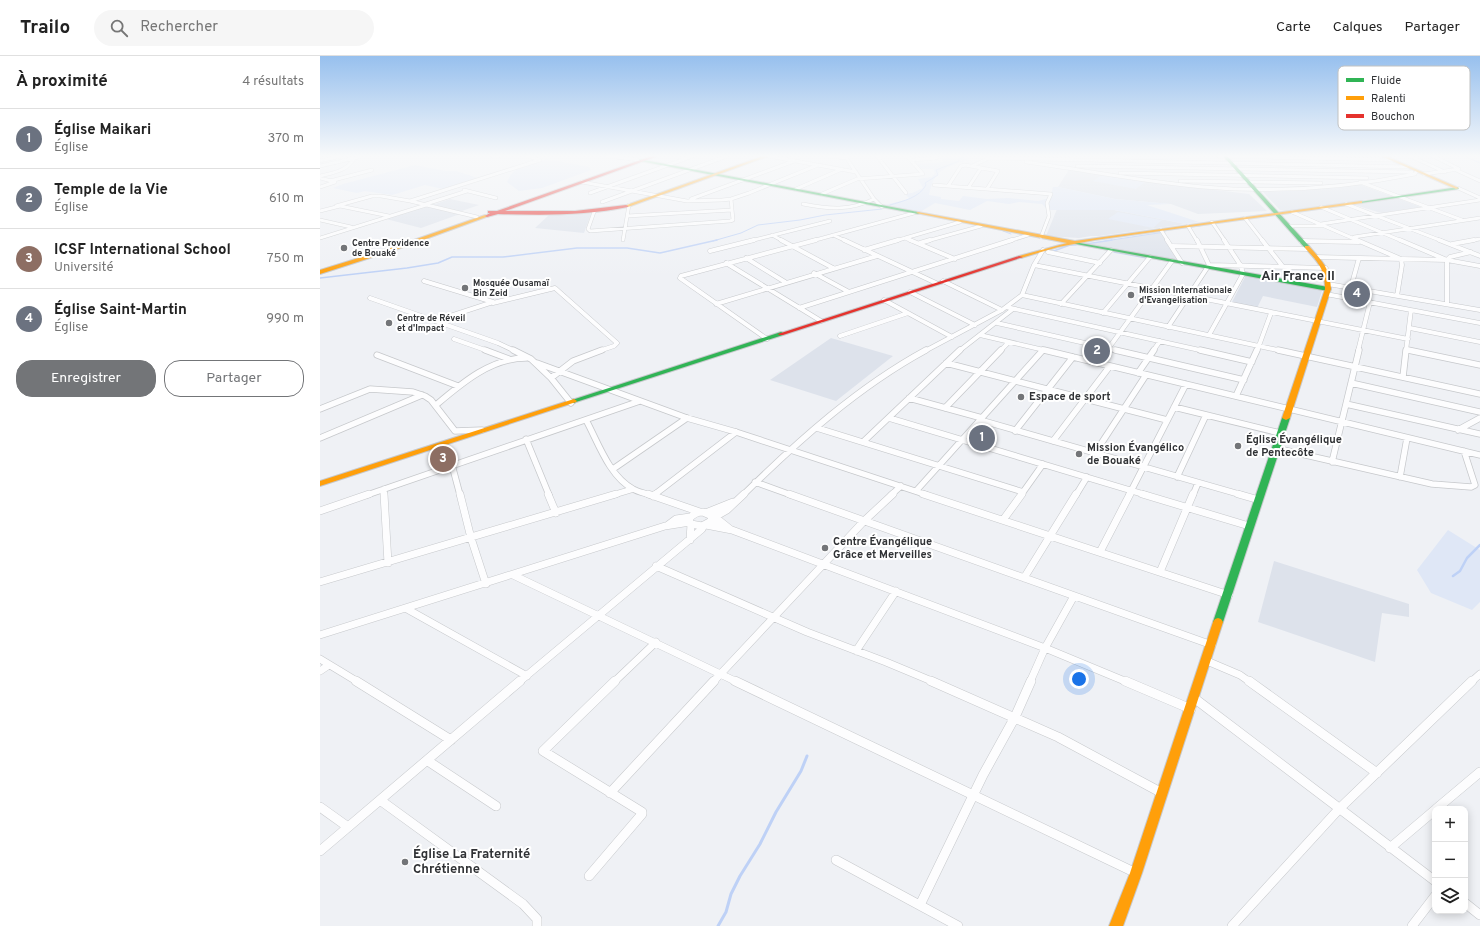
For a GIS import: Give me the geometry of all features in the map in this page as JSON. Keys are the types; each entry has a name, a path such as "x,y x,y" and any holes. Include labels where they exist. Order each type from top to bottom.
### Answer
{"main road":[{"path":"320,271 389,250 538,197"},
{"path":"320,271 540,197"},
{"path":"492,213 594,212 629,206 655,197"},
{"path":"835,197 1041,237 1069,244 1182,263 1242,270 1327,289"},
{"path":"1116,926 1136,873 1229,595 1249,526 1289,409 1327,289 1328,276 1326,268 1262,197"},
{"path":"320,484 939,282 1069,244 1212,222 1399,197"}],"street":[{"path":"320,211 370,197"},
{"path":"388,197 477,217"},
{"path":"410,201 425,197"},
{"path":"320,238 451,197"},
{"path":"490,197 496,198"},
{"path":"602,202 617,197"},
{"path":"661,197 687,201 731,199 737,197"},
{"path":"687,201 699,197"},
{"path":"1041,237 1049,216 1047,203 1050,197"},
{"path":"1399,197 1464,220"},
{"path":"594,212 589,231 730,221 733,220 731,199"},
{"path":"803,204 832,210 853,208 874,199 882,207"},
{"path":"1321,224 1480,199"},
{"path":"687,201 689,212"},
{"path":"1346,204 1412,228 1480,256"},
{"path":"336,206 391,216"},
{"path":"623,240 629,206"},
{"path":"1321,207 1447,260"},
{"path":"627,216 732,210"},
{"path":"1292,212 1401,259"},
{"path":"767,338 680,278 684,274 914,213"},
{"path":"1244,218 1284,268"},
{"path":"1354,238 1480,218"},
{"path":"320,220 341,226 356,227"},
{"path":"710,251 830,221"},
{"path":"864,250 960,222"},
{"path":"1212,222 1242,270"},
{"path":"920,243 981,226"},
{"path":"1168,327 1209,266 1201,247 1188,226"},
{"path":"1289,226 1326,226"},
{"path":"1161,230 1182,263"},
{"path":"772,235 832,268"},
{"path":"833,235 912,272 1004,308 1252,362"},
{"path":"799,308 1028,235"},
{"path":"905,238 955,259"},
{"path":"1450,244 1480,239"},
{"path":"1301,241 1362,242"},
{"path":"1172,246 1308,249"},
{"path":"1061,304 1111,250"},
{"path":"320,851 428,761 656,566 690,540 712,519 720,516 755,482 851,399 897,366 1004,308 1022,295 1034,265 1044,252 1100,263"},
{"path":"1447,260 1450,257 1471,252"},
{"path":"716,304 876,256"},
{"path":"1103,313 1150,257"},
{"path":"1316,257 1447,260 1480,266"},
{"path":"746,258 786,282"},
{"path":"1350,287 1360,258"},
{"path":"1397,296 1402,265 1401,259"},
{"path":"1447,260 1447,304"},
{"path":"1108,349 1172,261"},
{"path":"726,263 821,321"},
{"path":"1034,265 1408,339"},
{"path":"1242,270 1326,268"},
{"path":"1209,335 1227,303 1242,270"},
{"path":"814,274 849,292"},
{"path":"424,281 493,303"},
{"path":"1327,289 1350,287 1480,310"},
{"path":"435,321 493,303 555,288 617,343 614,346 573,361 552,378"},
{"path":"1327,289 1370,302 1480,323"},
{"path":"910,292 975,324"},
{"path":"1022,295 1480,394"},
{"path":"370,298 498,343 531,359 552,378 571,403"},
{"path":"884,300 952,337"},
{"path":"1332,462 1370,302"},
{"path":"863,442 968,343 997,323 1013,309"},
{"path":"1403,377 1411,310"},
{"path":"840,336 908,313"},
{"path":"1236,396 1259,346 1271,313"},
{"path":"997,323 1244,380"},
{"path":"1410,328 1480,342"},
{"path":"980,335 1480,455"},
{"path":"454,339 509,359"},
{"path":"1138,373 1160,341"},
{"path":"945,408 1009,342"},
{"path":"916,491 1043,350"},
{"path":"1407,350 1480,365"},
{"path":"378,355 458,386"},
{"path":"436,405 458,386 480,372 509,359 521,357 531,359"},
{"path":"1015,431 1073,357"},
{"path":"537,363 560,370 687,418 736,432 1229,595"},
{"path":"946,363 1167,420"},
{"path":"1053,442 1110,366"},
{"path":"1095,453 1146,375"},
{"path":"1351,383 1480,412"},
{"path":"1100,552 1186,384"},
{"path":"320,409 373,388 382,391 410,390 427,397 436,405 455,431 488,430"},
{"path":"320,438 422,395"},
{"path":"909,398 981,419 1015,431 1259,500"},
{"path":"320,511 640,401"},
{"path":"1346,404 1480,434"},
{"path":"1174,407 1280,433"},
{"path":"1177,477 1206,415"},
{"path":"613,469 687,418"},
{"path":"888,418 1249,526"},
{"path":"1458,430 1480,418"},
{"path":"586,420 613,469 626,484 633,489 700,512 708,512 735,502"},
{"path":"817,428 1024,492"},
{"path":"653,496 736,432"},
{"path":"1400,476 1407,438"},
{"path":"526,439 556,513"},
{"path":"1275,448 1441,486 1474,486 1475,484 1464,451"},
{"path":"1003,520 1044,464"},
{"path":"452,465 471,538 486,584"},
{"path":"1024,578 1087,477"},
{"path":"755,482 1212,645"},
{"path":"1160,572 1198,483"},
{"path":"610,793 864,521 901,486"},
{"path":"384,489 388,563"},
{"path":"320,582 633,489"},
{"path":"680,505 685,513 698,526 705,525 732,530 824,564 1045,648 1191,709"},
{"path":"320,635 407,609 665,526 691,520 700,512"},
{"path":"708,512 711,514 712,519"},
{"path":"712,519 720,521 732,530"},
{"path":"690,540 691,520"},
{"path":"656,566 807,632 856,650 1015,717 1064,740 1162,793"},
{"path":"513,575 656,642 1136,873"},
{"path":"856,650 896,591"},
{"path":"920,905 983,775 1015,717 1045,648 1074,596"},
{"path":"407,609 527,676"},
{"path":"589,876 642,814 642,812 545,754 544,751 656,642"},
{"path":"320,659 451,740"},
{"path":"1207,661 1240,675 1377,773"},
{"path":"320,671 329,665"},
{"path":"1232,926 1339,809 1480,674"},
{"path":"1194,698 1432,879"},
{"path":"428,761 496,806"},
{"path":"1439,806 1480,772"},
{"path":"380,800 522,904 537,919 537,926"},
{"path":"320,806 348,828"},
{"path":"1390,848 1432,812"},
{"path":"836,860 958,926"},
{"path":"1412,926 1432,900"},
{"path":"1468,906 1480,915"}],"shaded area":[{"path":"908,197 939,197 941,197 941,199 959,201 963,197 968,197 1038,201 1050,197 1104,197 1171,204 1147,205 1199,222 1186,224 1114,210 1048,210 1042,204 1019,202 1009,204 987,201 970,210 935,203 920,212 884,205 910,199"},
{"path":"1104,197 1252,197 1267,211 1198,214 1171,204"},
{"path":"1267,197 1387,197 1286,211 1280,210"},
{"path":"1397,198 1421,207 1381,213 1355,205"},
{"path":"450,199 479,205 459,212 432,205"},
{"path":"427,206 460,214 421,228 386,219"},
{"path":"1057,209 1114,210 1186,224 1079,238 1046,236"},
{"path":"1118,212 1162,220 1153,228 1108,219"},
{"path":"550,214 591,214 584,233 535,228"},
{"path":"1162,232 1181,263 1083,245"},
{"path":"1249,276 1319,289 1322,291 1317,307 1263,296 1257,308 1232,302 1245,277"},
{"path":"831,338 893,356 836,401 770,380"},
{"path":"1448,530 1480,550 1480,602 1472,610 1431,593 1417,570"},
{"path":"1274,561 1409,604 1409,617 1382,613 1375,662 1258,622"}],"waterway":[{"path":"890,205 914,197"},
{"path":"715,241 741,233 758,225 800,220 825,215 882,209"},
{"path":"1191,227 1200,226"},
{"path":"1003,231 1011,234"},
{"path":"1105,241 1165,232"},
{"path":"1086,244 1112,240"},
{"path":"320,278 407,268 438,263 452,257 503,257 577,248 627,248 660,253 715,241"},
{"path":"1051,252 1070,245"},
{"path":"1070,245 1076,245"},
{"path":"1114,252 1147,258"},
{"path":"1453,576 1460,571 1467,558 1480,545"},
{"path":"718,926 726,912 731,894 740,876 760,844 776,812 801,771 807,756"}],"traffic: fast":[{"path":"832,197 918,213"},
{"path":"1262,197 1307,247"},
{"path":"1361,202 1398,197"},
{"path":"1076,243 1328,289"},
{"path":"574,401 781,334"},
{"path":"1218,622 1286,418"}],"traffic: slow":[{"path":"626,206 653,197"},
{"path":"1021,257 1057,246 1095,239 1361,202"},
{"path":"918,213 1076,243"},
{"path":"320,272 396,248 487,216"},
{"path":"1286,418 1328,289 1328,281 1325,270 1307,247"},
{"path":"320,484 574,401"},
{"path":"1116,926 1136,873 1218,622"}],"traffic: jam":[{"path":"487,216 542,197"},
{"path":"490,212 575,213 626,206"},
{"path":"781,334 1021,257"}],"place":[{"name":"Centre Providence de Bouaké","path":"344,248"},
{"name":"Mosquée Ousamaï Bin Zeid","path":"465,288"},
{"name":"Église Saint-Martin","path":"1357,294"},
{"name":"Mission Internationale d'Evangelisation","path":"1131,295"},
{"name":"Centre de Réveil et d'Impact","path":"389,323"},
{"name":"Temple de la Vie","path":"1097,351"},
{"name":"Espace de sport","path":"1021,397"},
{"name":"Église Maikari","path":"982,438"},
{"name":"Église Évangélique de Pentecôte","path":"1238,446"},
{"name":"Mission Évangélico de Bouaké","path":"1079,454"},
{"name":"ICSF International School","path":"443,459"},
{"name":"Centre Évangélique Grâce et Merveilles","path":"825,548"},
{"name":"Église La Fraternité Chrétienne","path":"405,862"}],"district":[{"name":"Air France II","path":"1298,277"}]}
